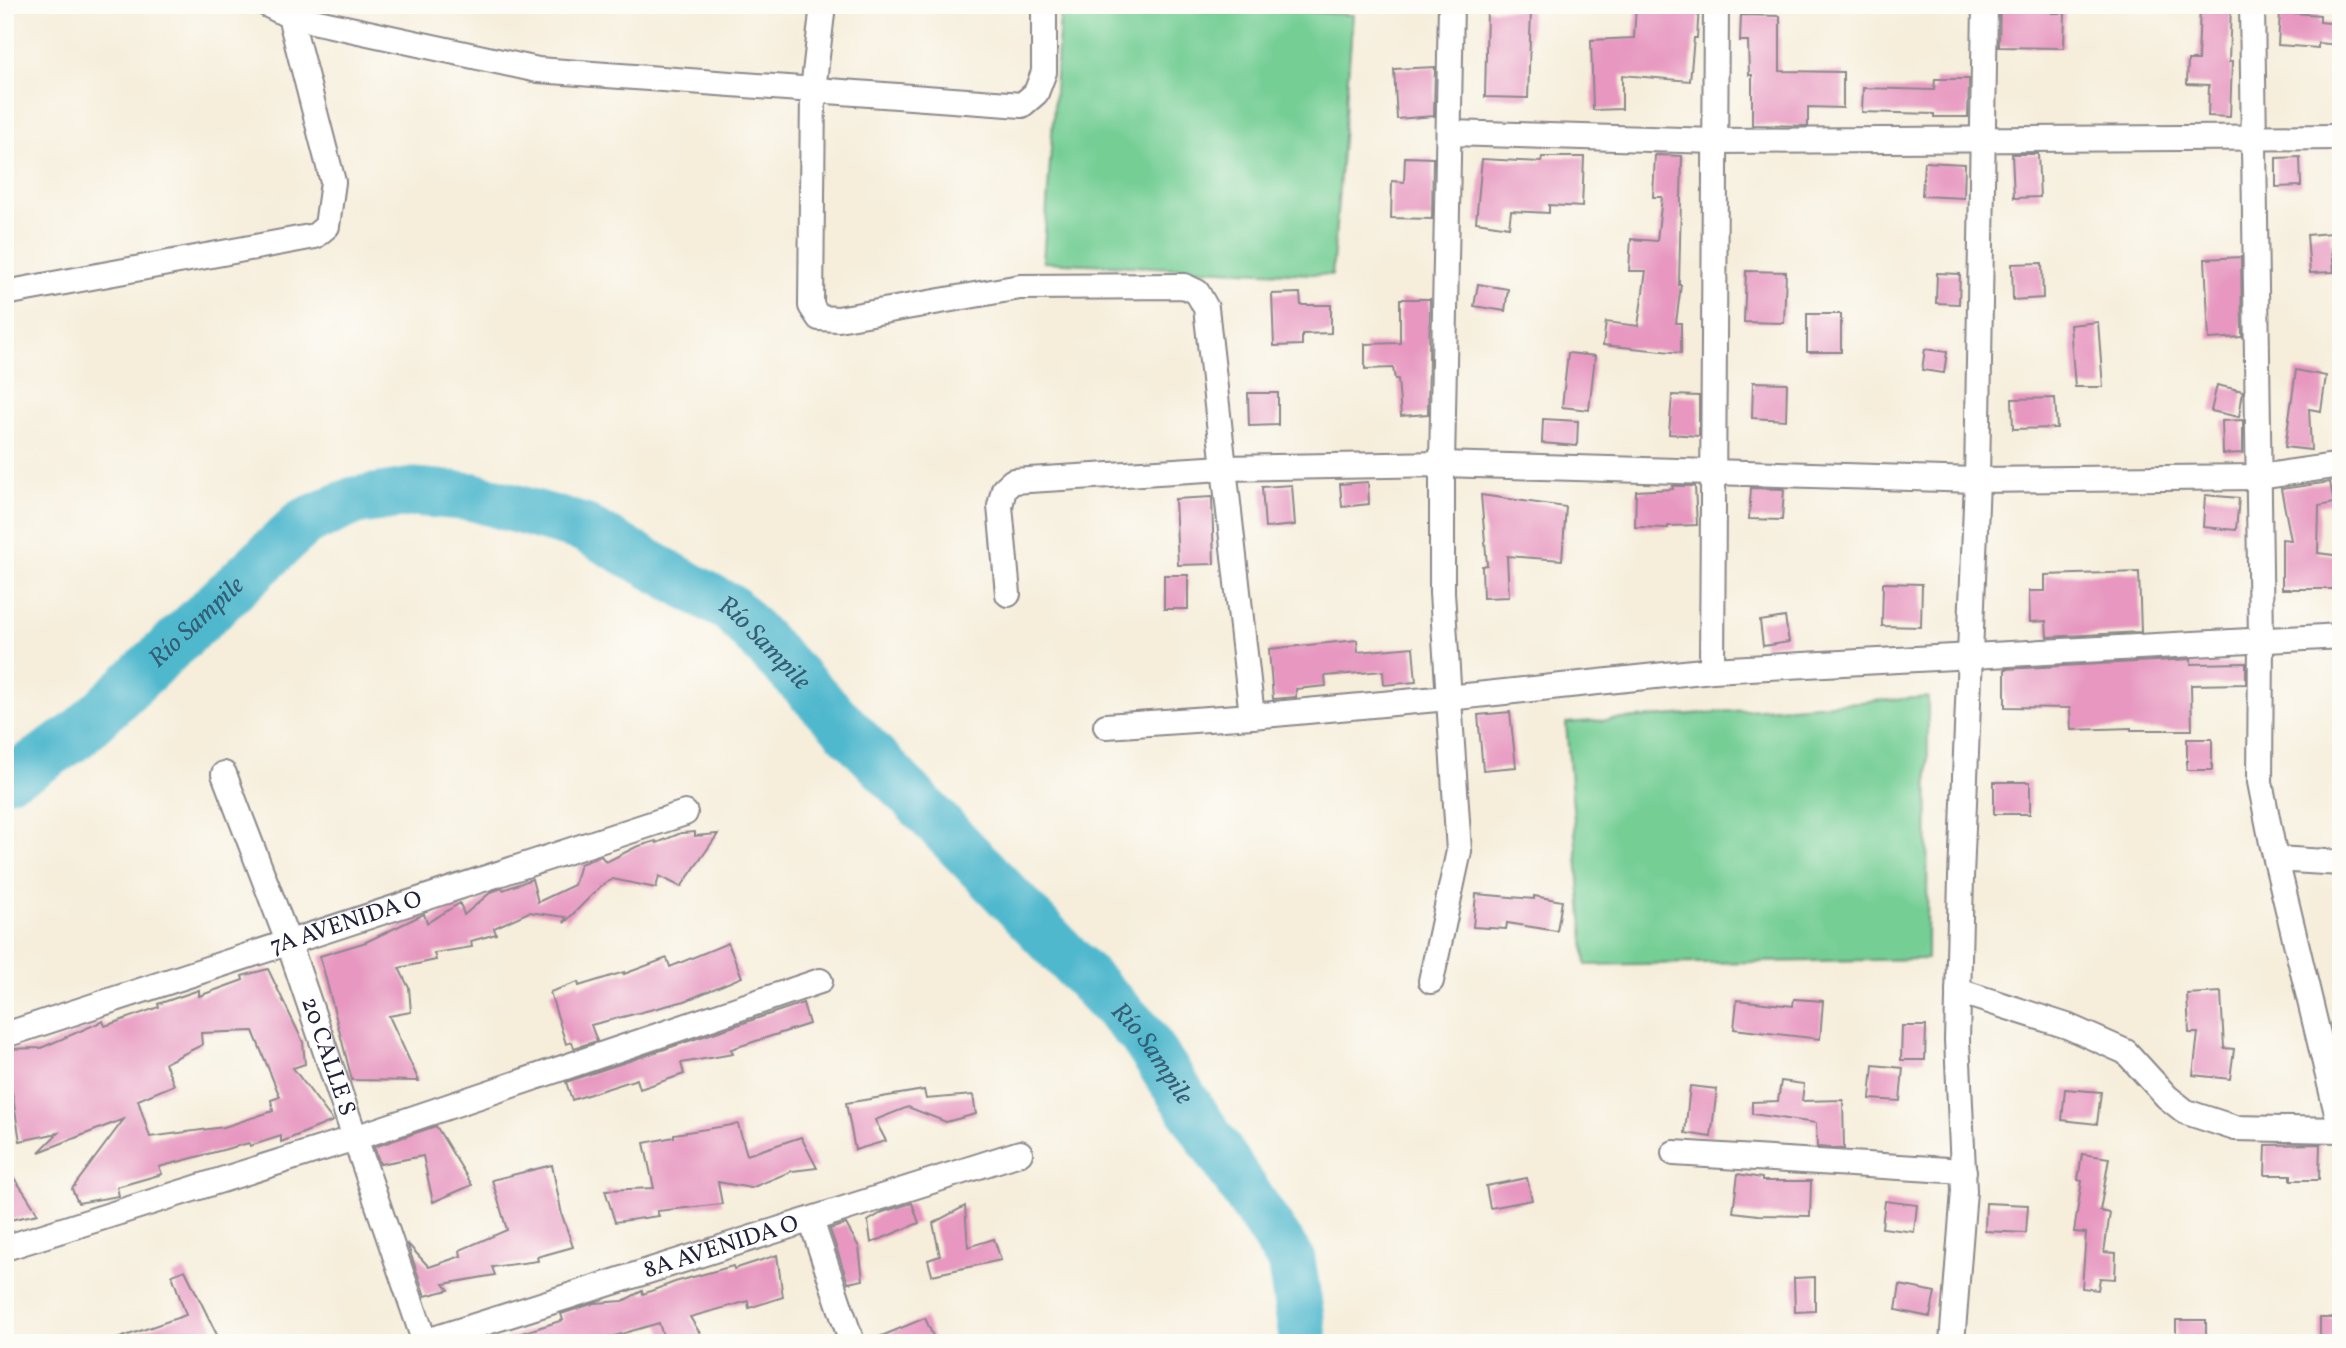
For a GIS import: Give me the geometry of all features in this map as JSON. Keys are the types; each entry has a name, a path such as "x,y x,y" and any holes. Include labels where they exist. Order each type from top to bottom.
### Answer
{"street":[{"path":"823,5 813,90 811,306 819,318 838,318 1020,286 1184,286 1197,292 1206,308 1252,716"},
{"path":"279,11 538,71 1022,105 1036,93 1044,72 1044,5"},
{"path":"1431,981 1459,851 1442,593 1451,5"},
{"path":"1712,670 1716,5"},
{"path":"1952,1343 1964,1171 1957,1040 1977,480 1985,5"},
{"path":"1958,991 2067,1026 2126,1052 2167,1097 2186,1112 2235,1128 2341,1130 2260,782 2262,640 2252,5"},
{"path":"5,293 315,236 327,226 333,182 279,11"},
{"path":"1450,132 1715,141 2341,137"},
{"path":"1008,594 1000,506 1004,489 1013,481 1223,468 1442,464 1977,480 2259,478 2341,465"},
{"path":"1106,726 1448,698 1712,670 2341,636"},
{"name":"20 CALLE S","path":"224,774 289,944 423,1342"},
{"name":"7A AVENIDA O","path":"5,1035 685,813"},
{"path":"2276,859 2341,863"},
{"path":"5,1248 355,1138 820,981"},
{"name":"8A AVENIDA O","path":"423,1342 1020,1153"},
{"path":"1674,1153 1964,1171"},
{"path":"811,1220 852,1343"}],"green space":[{"path":"1061,5 1217,5 1353,15 1332,275 1043,262"},
{"path":"1928,697 1927,959 1586,965 1566,723"}],"building":[{"path":"1636,5 1699,5 1690,81 1622,75 1622,109 1593,110 1591,40 1634,38"},
{"path":"2000,5 2052,5 2052,13 2065,13 2064,48 1999,47"},
{"path":"2200,5 2231,6 2230,117 2208,116 2209,85 2187,84 2188,60 2198,60"},
{"path":"1487,9 1531,10 1528,98 1485,97"},
{"path":"2280,12 2320,15 2320,22 2341,24 2340,45 2318,43 2318,48 2278,45"},
{"path":"1741,15 1780,16 1780,71 1843,72 1843,108 1808,107 1808,126 1752,125 1752,75 1749,75 1748,41 1740,41"},
{"path":"1435,67 1434,116 1397,119 1394,69"},
{"path":"1935,79 1969,79 1968,117 1862,112 1863,88 1934,90"},
{"path":"2012,154 2038,154 2040,197 2014,198"},
{"path":"1655,155 1682,156 1681,285 1676,323 1681,323 1681,353 1603,345 1606,322 1638,326 1646,271 1629,271 1631,239 1657,241 1662,197 1653,197"},
{"path":"1405,157 1433,158 1432,219 1391,218 1392,181 1404,182"},
{"path":"1542,157 1584,157 1582,207 1549,205 1549,213 1511,211 1509,227 1476,222 1482,159 1541,162"},
{"path":"2300,157 2301,186 2276,187 2276,158"},
{"path":"1924,162 1965,164 1964,198 1922,196"},
{"path":"2331,233 2334,272 2310,273 2307,235"},
{"path":"2241,257 2242,337 2209,339 2205,259"},
{"path":"2042,263 2043,298 2013,300 2012,264"},
{"path":"1746,271 1786,272 1784,323 1744,322"},
{"path":"1937,273 1960,274 1959,304 1936,303"},
{"path":"1478,284 1508,289 1505,311 1474,306"},
{"path":"1300,293 1301,305 1331,305 1331,333 1302,334 1302,345 1274,346 1272,294"},
{"path":"1400,299 1430,299 1428,414 1401,416 1398,379 1395,379 1393,368 1365,369 1365,344 1400,343"},
{"path":"1807,314 1841,314 1841,352 1807,352"},
{"path":"2098,322 2103,387 2075,387 2070,325"},
{"path":"1925,349 1947,352 1944,373 1922,370"},
{"path":"1568,353 1595,356 1589,410 1562,407"},
{"path":"2296,370 2326,376 2321,411 2309,409 2311,450 2285,447"},
{"path":"1753,382 1787,383 1786,420 1752,418"},
{"path":"2217,385 2243,391 2239,417 2211,411"},
{"path":"1248,393 1278,393 1278,425 1249,426"},
{"path":"1672,395 1699,396 1699,436 1669,434"},
{"path":"2055,398 2057,428 2013,429 2012,399"},
{"path":"1543,419 1578,421 1577,446 1542,443"},
{"path":"2243,420 2243,453 2223,454 2222,421"},
{"path":"1368,482 1369,504 1342,507 1340,484"},
{"path":"2330,482 2334,503 2319,506 2318,553 2341,556 2341,589 2282,589 2282,539 2291,540 2281,489"},
{"path":"1292,485 1295,525 1265,528 1262,487"},
{"path":"1672,486 1695,486 1697,525 1635,527 1636,491 1673,489"},
{"path":"1751,488 1784,489 1782,520 1749,519"},
{"path":"1481,495 1566,507 1562,560 1507,556 1509,597 1483,598 1482,566 1487,565"},
{"path":"2205,495 2239,498 2236,530 2203,527"},
{"path":"1212,497 1214,564 1178,565 1175,499"},
{"path":"2139,572 2141,632 2047,637 2046,621 2030,622 2029,591 2045,591 2045,575"},
{"path":"1164,575 1188,575 1188,609 1164,609"},
{"path":"1883,583 1922,584 1921,627 1882,626"},
{"path":"1785,617 1789,642 1763,646 1760,621"},
{"path":"1357,640 1358,652 1413,647 1416,682 1384,685 1383,671 1325,676 1326,686 1296,689 1296,697 1273,699 1269,649"},
{"path":"2191,659 2191,664 2246,663 2246,684 2191,685 2192,730 2071,730 2070,708 2005,707 2005,669"},
{"path":"1510,712 1516,767 1483,770 1478,715"},
{"path":"2187,739 2212,739 2212,770 2187,770"},
{"path":"1994,782 2030,782 2030,814 1994,814"},
{"path":"695,832 695,836 718,834 681,887 659,876 656,888 613,879 601,886 564,923 566,917 529,912 494,928 496,934 471,941 472,947 434,953 436,960 399,968 409,988 411,1012 389,1016 419,1081 352,1080 320,956 366,942 424,914 427,923 460,903 464,915 491,892 532,879 538,902 574,885 580,864 601,856 606,862 636,847 656,841 657,843 681,833"},
{"path":"1476,894 1534,899 1534,896 1562,901 1557,931 1507,923 1506,929 1473,927"},
{"path":"728,943 742,977 685,1001 591,1025 597,1041 574,1048 572,1042 566,1044 550,992 578,982 579,986 624,974 667,958 670,967"},
{"path":"268,969 303,1042 305,1064 293,1068 333,1121 281,1142 281,1136 159,1167 162,1174 117,1187 119,1196 78,1203 72,1189 124,1119 39,1152 58,1133 20,1141 5,1049 41,1048 103,1021 105,1026 199,990 199,996 243,980 242,976","holes":["253,1031 280,1097 271,1100 273,1111 224,1127 150,1137 138,1100 174,1085 165,1063 202,1045 201,1033"]},
{"path":"2221,992 2224,1048 2234,1049 2230,1079 2193,1075 2198,1033 2189,1033 2187,994"},
{"path":"1794,999 1823,1001 1820,1039 1734,1029 1737,1000 1793,1006"},
{"path":"803,1003 809,1024 731,1049 733,1054 681,1063 684,1074 640,1089 637,1079 572,1100 566,1082"},
{"path":"1902,1026 1926,1026 1925,1060 1901,1060"},
{"path":"1873,1065 1903,1068 1900,1101 1870,1099"},
{"path":"1781,1081 1804,1084 1802,1101 1843,1100 1844,1149 1817,1147 1816,1123 1752,1114 1752,1102 1778,1101"},
{"path":"1690,1086 1717,1089 1711,1137 1685,1133"},
{"path":"2065,1089 2101,1092 2097,1124 2062,1120"},
{"path":"924,1090 926,1099 973,1095 976,1114 946,1122 908,1107 875,1120 886,1141 855,1150 846,1103"},
{"path":"738,1124 747,1155 801,1137 817,1168 792,1171 751,1188 718,1182 722,1204 657,1211 659,1216 615,1222 605,1190 654,1188 644,1143 674,1137 674,1134"},
{"path":"436,1126 472,1185 433,1202 423,1156 380,1164 374,1147"},
{"path":"2320,1144 2319,1180 2291,1180 2291,1175 2265,1175 2266,1145"},
{"path":"2082,1154 2109,1158 2100,1211 2110,1213 2104,1252 2116,1253 2115,1279 2100,1278 2098,1290 2082,1288 2086,1233 2074,1232 2082,1181 2078,1180"},
{"path":"5,1165 26,1195 38,1214 5,1221"},
{"path":"552,1165 562,1215 573,1247 537,1257 538,1261 492,1267 495,1275 444,1284 449,1290 425,1296 407,1243 429,1267 461,1256 460,1250 507,1230 492,1180"},
{"path":"1738,1174 1762,1178 1762,1181 1811,1181 1810,1216 1733,1212"},
{"path":"1527,1178 1532,1200 1490,1208 1486,1186"},
{"path":"1885,1201 1917,1205 1914,1232 1882,1228"},
{"path":"912,1203 919,1223 871,1243 868,1221 883,1212"},
{"path":"1986,1203 2028,1205 2026,1233 1985,1231"},
{"path":"965,1206 968,1247 994,1239 1001,1260 932,1275 928,1260 940,1256 933,1223"},
{"path":"846,1224 859,1247 863,1280 848,1283 830,1229"},
{"path":"777,1255 783,1297 749,1308 748,1301 690,1317 706,1343 665,1343 659,1323 590,1343 506,1343 506,1338 563,1320 561,1314 595,1303 623,1301 642,1291 643,1294 675,1282 733,1266 734,1269"},
{"path":"185,1270 221,1343 118,1343 117,1339 186,1315 172,1275"},
{"path":"1815,1277 1815,1311 1795,1312 1794,1278"},
{"path":"1900,1285 1935,1292 1930,1317 1896,1310"},
{"path":"925,1318 936,1343 867,1343 867,1342"},
{"path":"2320,1318 2341,1318 2341,1343 2320,1343"},
{"path":"2176,1320 2206,1320 2206,1343 2176,1343"}],"waterway":[{"name":"Río Sampile","path":"5,777 29,767 76,736 303,523 354,501 414,492 474,497 584,528 731,609 1141,1034 1291,1260 1304,1343"}]}
